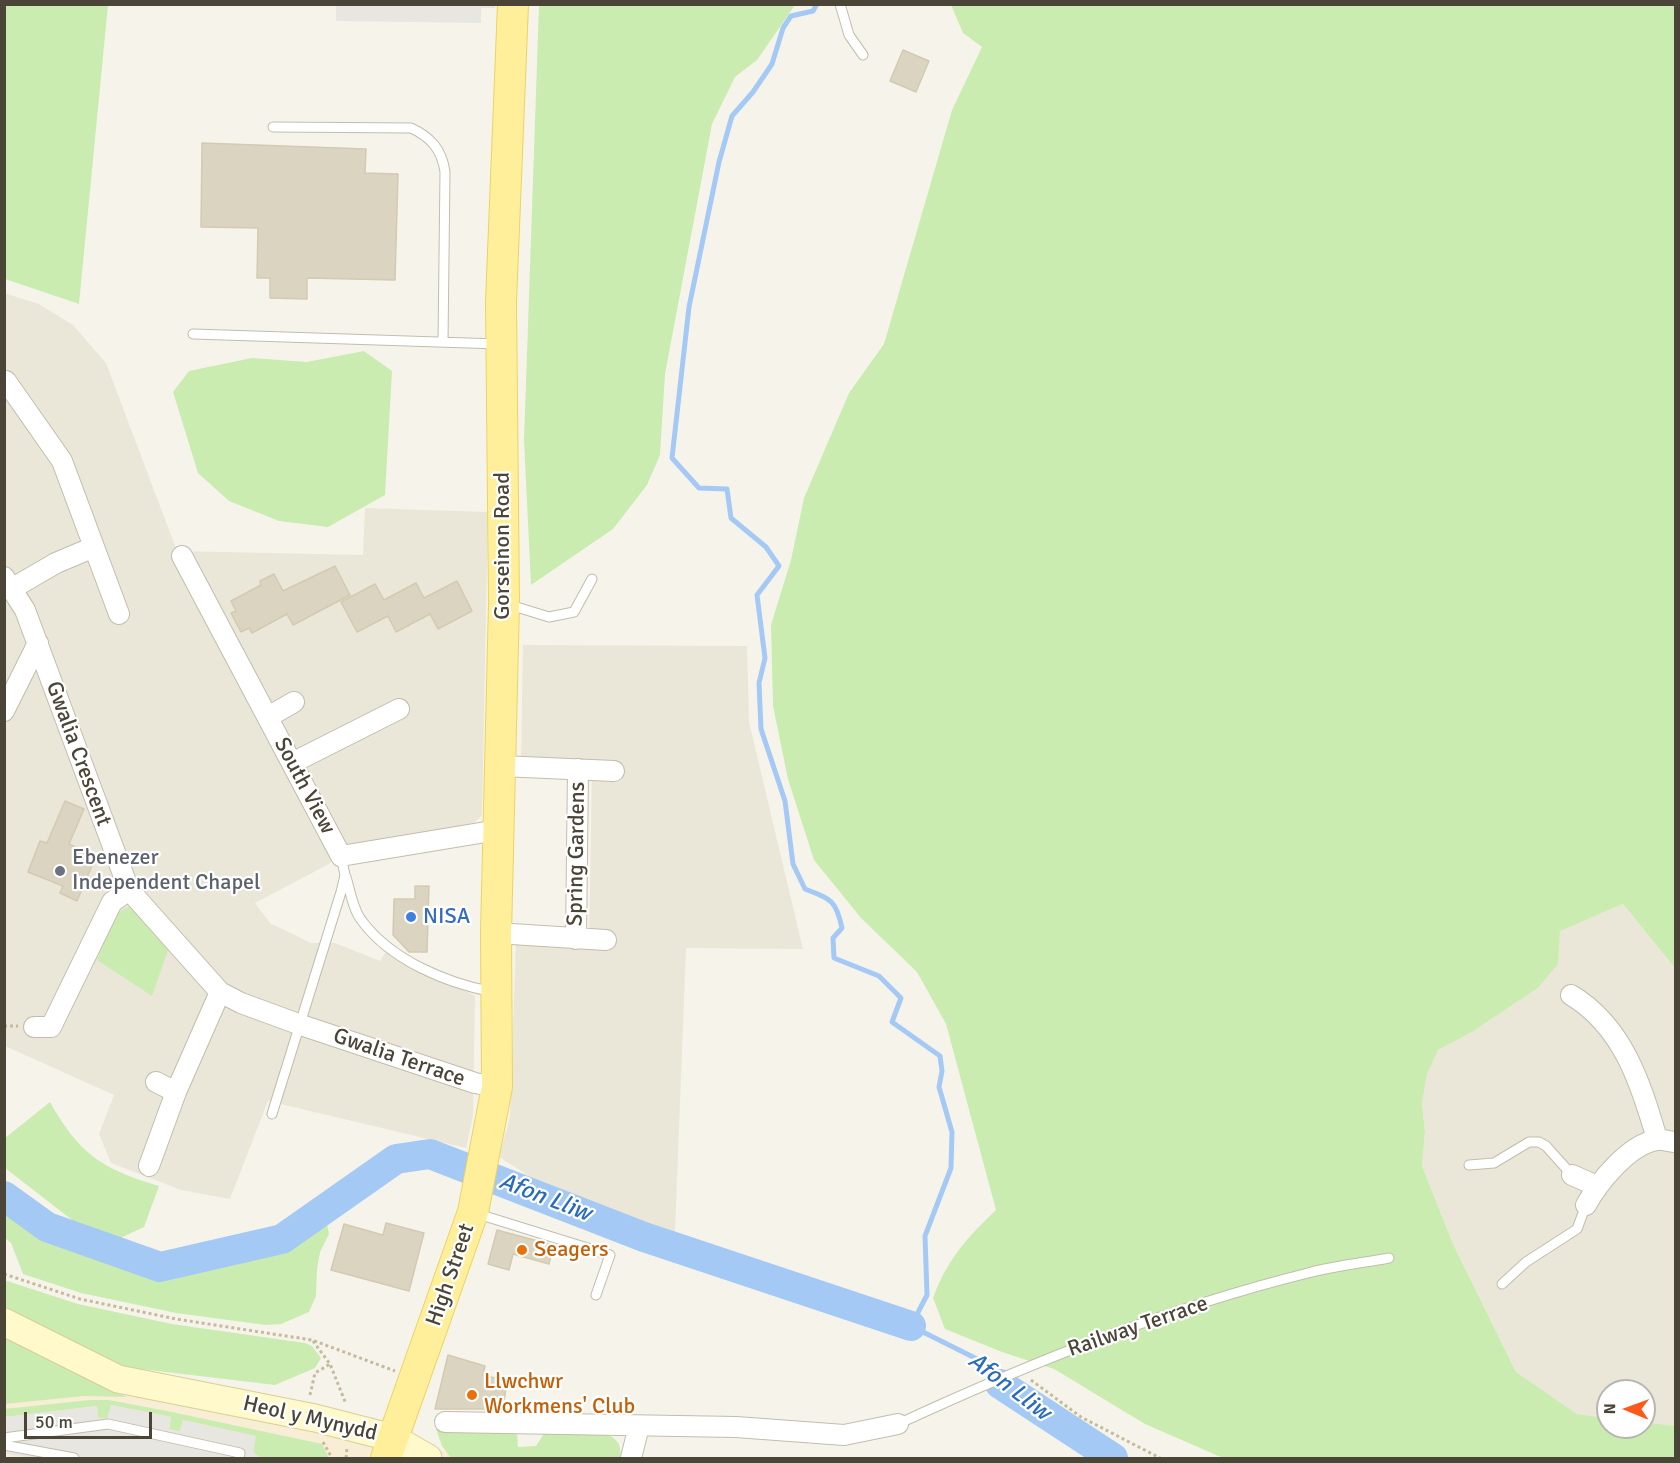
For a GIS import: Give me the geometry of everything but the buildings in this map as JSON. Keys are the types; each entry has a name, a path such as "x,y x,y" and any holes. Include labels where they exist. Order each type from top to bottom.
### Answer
{"main road":[{"name":"Gorseinon Road","path":"497,1087 495,992 504,603 501,345 513,4"},
{"name":"High Street","path":"390,1448 416,1379 474,1206 497,1087"}],"street":[{"path":"9,394 62,461 94,547 110,608"},
{"path":"9,583 94,547"},
{"name":"South View","path":"182,556 198,571 268,717 341,856 498,830"},
{"name":"Gwalia Crescent","path":"9,583 38,643 129,890 220,992 241,1003 301,1025"},
{"path":"4,711 38,643"},
{"path":"268,717 294,702"},
{"path":"292,763 398,710"},
{"name":"Spring Gardens","path":"501,766 614,771"},
{"name":"Spring Gardens","path":"576,939 578,769"},
{"path":"34,1027 51,1027 112,902 129,890"},
{"name":"Spring Gardens","path":"496,933 606,940"},
{"path":"148,1166 176,1092 220,992"},
{"path":"1571,995 1593,1001 1625,1051 1666,1141 1629,1153 1597,1186 1586,1205"},
{"name":"Gwalia Terrace","path":"301,1025 475,1083 497,1087"},
{"path":"156,1082 176,1092"},
{"path":"1572,1174 1597,1186"},
{"name":"Heol y Mynydd","path":"11,1328 96,1370 128,1382 351,1427 390,1448 428,1458"},
{"path":"445,1422 736,1427 844,1435 898,1424"},
{"path":"631,1458 639,1426"}],"lane":[{"path":"840,4 849,35 863,55"},
{"path":"273,127 411,128 424,134 436,147 443,158 445,172 443,342"},
{"path":"193,334 501,345"},
{"path":"504,603 549,617 574,612 592,579"},
{"path":"341,856 345,875 361,920 396,956 470,987 495,992"},
{"path":"272,1114 345,875"},
{"path":"1468,1165 1494,1163 1529,1142 1539,1142 1546,1146 1572,1174"},
{"path":"1502,1284 1526,1262 1577,1229 1586,1205"},
{"path":"474,1206 610,1255 596,1295"},
{"name":"Railway Terrace","path":"898,1424 1074,1348 1220,1298 1309,1272 1389,1258"},
{"path":"4,1438 108,1424 240,1453 239,1458"},
{"path":"4,1445 74,1458"}],"path":[{"path":"4,1274 91,1301 176,1319 312,1340 416,1379"},
{"path":"312,1340 330,1364 343,1393 351,1427"},
{"path":"1014,1373 1081,1417 1160,1458"}],"shaded area":[{"path":"495,4 495,8 481,8 481,23 336,21 336,5"},
{"path":"4,293 39,304 73,325 106,363 177,551 363,555 365,508 488,512 482,815 473,824 353,844 329,864 255,903 270,923 311,943 335,943 380,961 387,950 475,996 473,1116 466,1148 268,1101 230,1199 181,1190 111,1163 99,1134 114,1095 5,1046"},
{"path":"523,645 747,646 749,722 803,949 686,948 675,1233 566,1199 499,1157 510,1117 516,941 589,949 592,765 521,760"},
{"path":"1623,904 1675,968 1675,1426 1656,1424 1656,1379 1596,1379 1596,1416 1577,1414 1516,1372 1453,1244 1422,1166 1425,1132 1422,1103 1427,1074 1438,1050 1472,1032 1538,988 1558,964 1559,931"},
{"path":"4,1388 138,1397 458,1453 460,1458 5,1458"},
{"path":"111,1405 171,1417 169,1429 179,1432 183,1420 256,1436 253,1452 261,1458 33,1458 5,1454 5,1417 97,1406 98,1418 107,1418"}],"green space":[{"path":"5,4 108,5 79,304 5,279"},
{"path":"539,5 795,5 757,60 735,77 712,124 665,374 660,455 647,485 613,529 531,585 524,440"},
{"path":"951,5 1675,5 1675,968 1623,904 1560,931 1558,964 1538,988 1472,1032 1438,1050 1427,1074 1422,1103 1425,1132 1422,1166 1453,1244 1516,1372 1577,1414 1596,1416 1596,1439 1656,1439 1656,1424 1675,1426 1675,1458 1223,1458 1145,1424 1054,1369 1002,1352 945,1329 933,1298 939,1284 959,1250 996,1210 946,1024 917,972 861,918 814,860 788,779 773,706 771,625 791,560 804,498 849,393 884,344 952,110 982,47 963,33"},
{"path":"364,351 392,371 385,495 328,527 279,521 229,501 198,473 173,392 189,371 252,358 307,362"},
{"path":"131,906 168,950 152,996 97,960 117,912"},
{"path":"50,1102 71,1135 94,1157 122,1173 159,1186 144,1227 112,1242 76,1223 5,1168 5,1138"},
{"path":"4,1179 46,1214 92,1246 116,1258 169,1271 219,1267 282,1251 294,1245 313,1228 327,1224 329,1234 320,1252 316,1296 309,1312 281,1324 266,1325 176,1313 81,1293 23,1274 11,1243 5,1238"},
{"path":"4,1280 78,1304 172,1324 305,1343 312,1346 321,1358 315,1368 275,1385 124,1367 65,1341 5,1308"},
{"path":"5,1339 19,1342 127,1397 84,1396 5,1404"},
{"path":"109,1400 322,1444 329,1458 261,1458 253,1452 255,1436 183,1420 180,1432 169,1429 171,1417 111,1405 108,1418 98,1418 97,1406 5,1417 4,1409"},
{"path":"436,1429 511,1429 517,1433 518,1447 536,1446 545,1432 594,1432 614,1439 620,1447 620,1458 451,1458 442,1446"}],"waterway":[{"path":"817,4 813,11 791,16 783,28 772,64 753,92 732,116 719,162 689,307 672,458 699,488 727,489 731,518 766,547 779,566 757,595 765,658 759,683 761,729 785,801 793,864 805,889 827,898 835,906 842,928 833,938 834,958 879,976 901,998 892,1022 940,1056 942,1071 939,1087 952,1132 951,1168 925,1236 927,1295 911,1326 977,1359 1000,1384"},
{"name":"Afon Lliw","path":"4,1196 47,1227 160,1267 282,1239 396,1159 430,1154 644,1237 911,1326"},
{"name":"Afon Lliw","path":"1000,1384 1113,1458"}],"place":[{"name":"Ebenezer Independent Chapel","path":"60,871"},
{"name":"NISA","path":"411,917"},
{"name":"Seagers","path":"522,1250"},
{"name":"Llwchwr Workmens' Club","path":"472,1395"}]}
